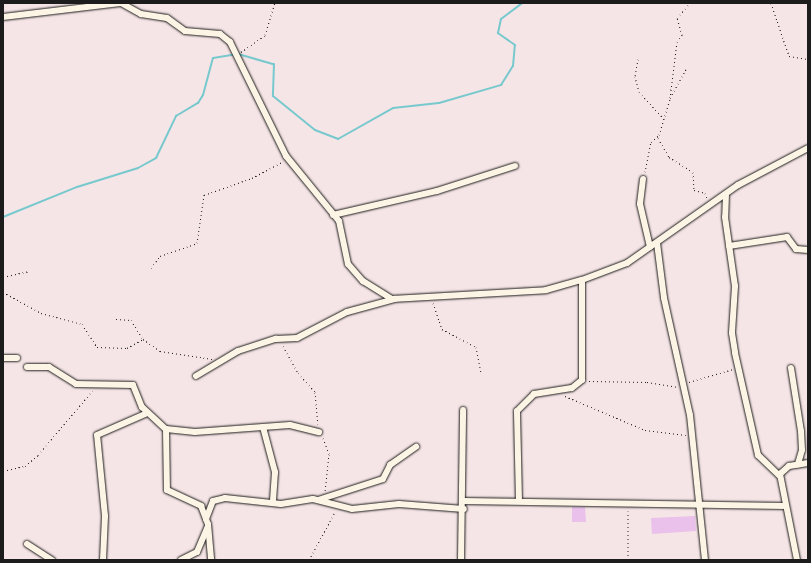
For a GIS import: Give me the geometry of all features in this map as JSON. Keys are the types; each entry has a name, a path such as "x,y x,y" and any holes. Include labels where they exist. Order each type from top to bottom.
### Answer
{"street":[{"path":"3,18 121,3 140,14 168,18 185,31 220,34 238,54 249,84 288,159 341,227 348,264 362,281 395,299"},
{"path":"196,376 238,351 276,339 297,338 347,312 395,299 431,295 546,290 582,280 627,262 657,243 726,194 808,148"},
{"path":"333,215 437,190 515,166"},
{"path":"644,179 640,204 650,247"},
{"path":"726,194 729,246 735,286 732,333 738,367 758,455 780,476 797,560"},
{"path":"729,246 787,237 796,249 808,250"},
{"path":"657,243 664,298 684,387 692,436 705,560"},
{"path":"519,501 518,411 534,394 558,391 580,382 582,280"},
{"path":"3,358 17,358"},
{"path":"27,367 49,367 68,382 97,385 133,385 147,413 166,429 195,432 263,427 303,426 319,432"},
{"path":"791,368 801,431 798,464"},
{"path":"461,560 464,509 463,410"},
{"path":"103,560 105,516 97,436 147,413"},
{"path":"263,427 276,480 273,503"},
{"path":"166,429 167,490 199,504 207,522 211,560"},
{"path":"318,500 383,479 390,464 416,447"},
{"path":"780,476 784,468 808,463"},
{"path":"181,560 197,552 207,522 210,505 218,499 273,503 318,500 352,509 399,504 464,509"},
{"path":"464,501 628,504 700,503 786,506"},
{"path":"27,544 52,560"}],"path":[{"path":"238,54 261,41 268,30 275,3"},
{"path":"644,179 650,146 658,138 670,98 677,42 682,35 677,18 690,3"},
{"path":"771,3 789,56 808,59"},
{"path":"638,59 635,76 639,92 664,119"},
{"path":"670,98 686,68"},
{"path":"658,138 669,157 693,172 694,190 705,193 709,206"},
{"path":"151,268 160,256 197,243 204,195 252,178 288,159"},
{"path":"3,277 30,271"},
{"path":"3,292 40,312 82,324 97,348 127,348 143,339"},
{"path":"431,295 439,326 451,337 476,347 481,373"},
{"path":"116,319 131,320 143,339 167,353 195,354 219,362"},
{"path":"276,339 315,392 319,432 329,454 324,497"},
{"path":"580,382 647,382 684,387 694,378 717,376 738,367"},
{"path":"3,471 26,466 38,455 97,385"},
{"path":"558,391 578,404 645,430 692,436"},
{"path":"628,504 628,560"},
{"path":"309,560 338,506"}],"building":[{"path":"572,507 585,507 586,522 572,522"},
{"path":"695,516 696,531 652,534 651,518"}],"waterway":[{"path":"3,217 77,187 138,168 156,158 176,116 198,103 203,95 213,58 238,54 274,64 273,96 315,130 338,139 393,108 439,103 501,85 513,66 515,45 498,33 501,19 522,3"}]}
